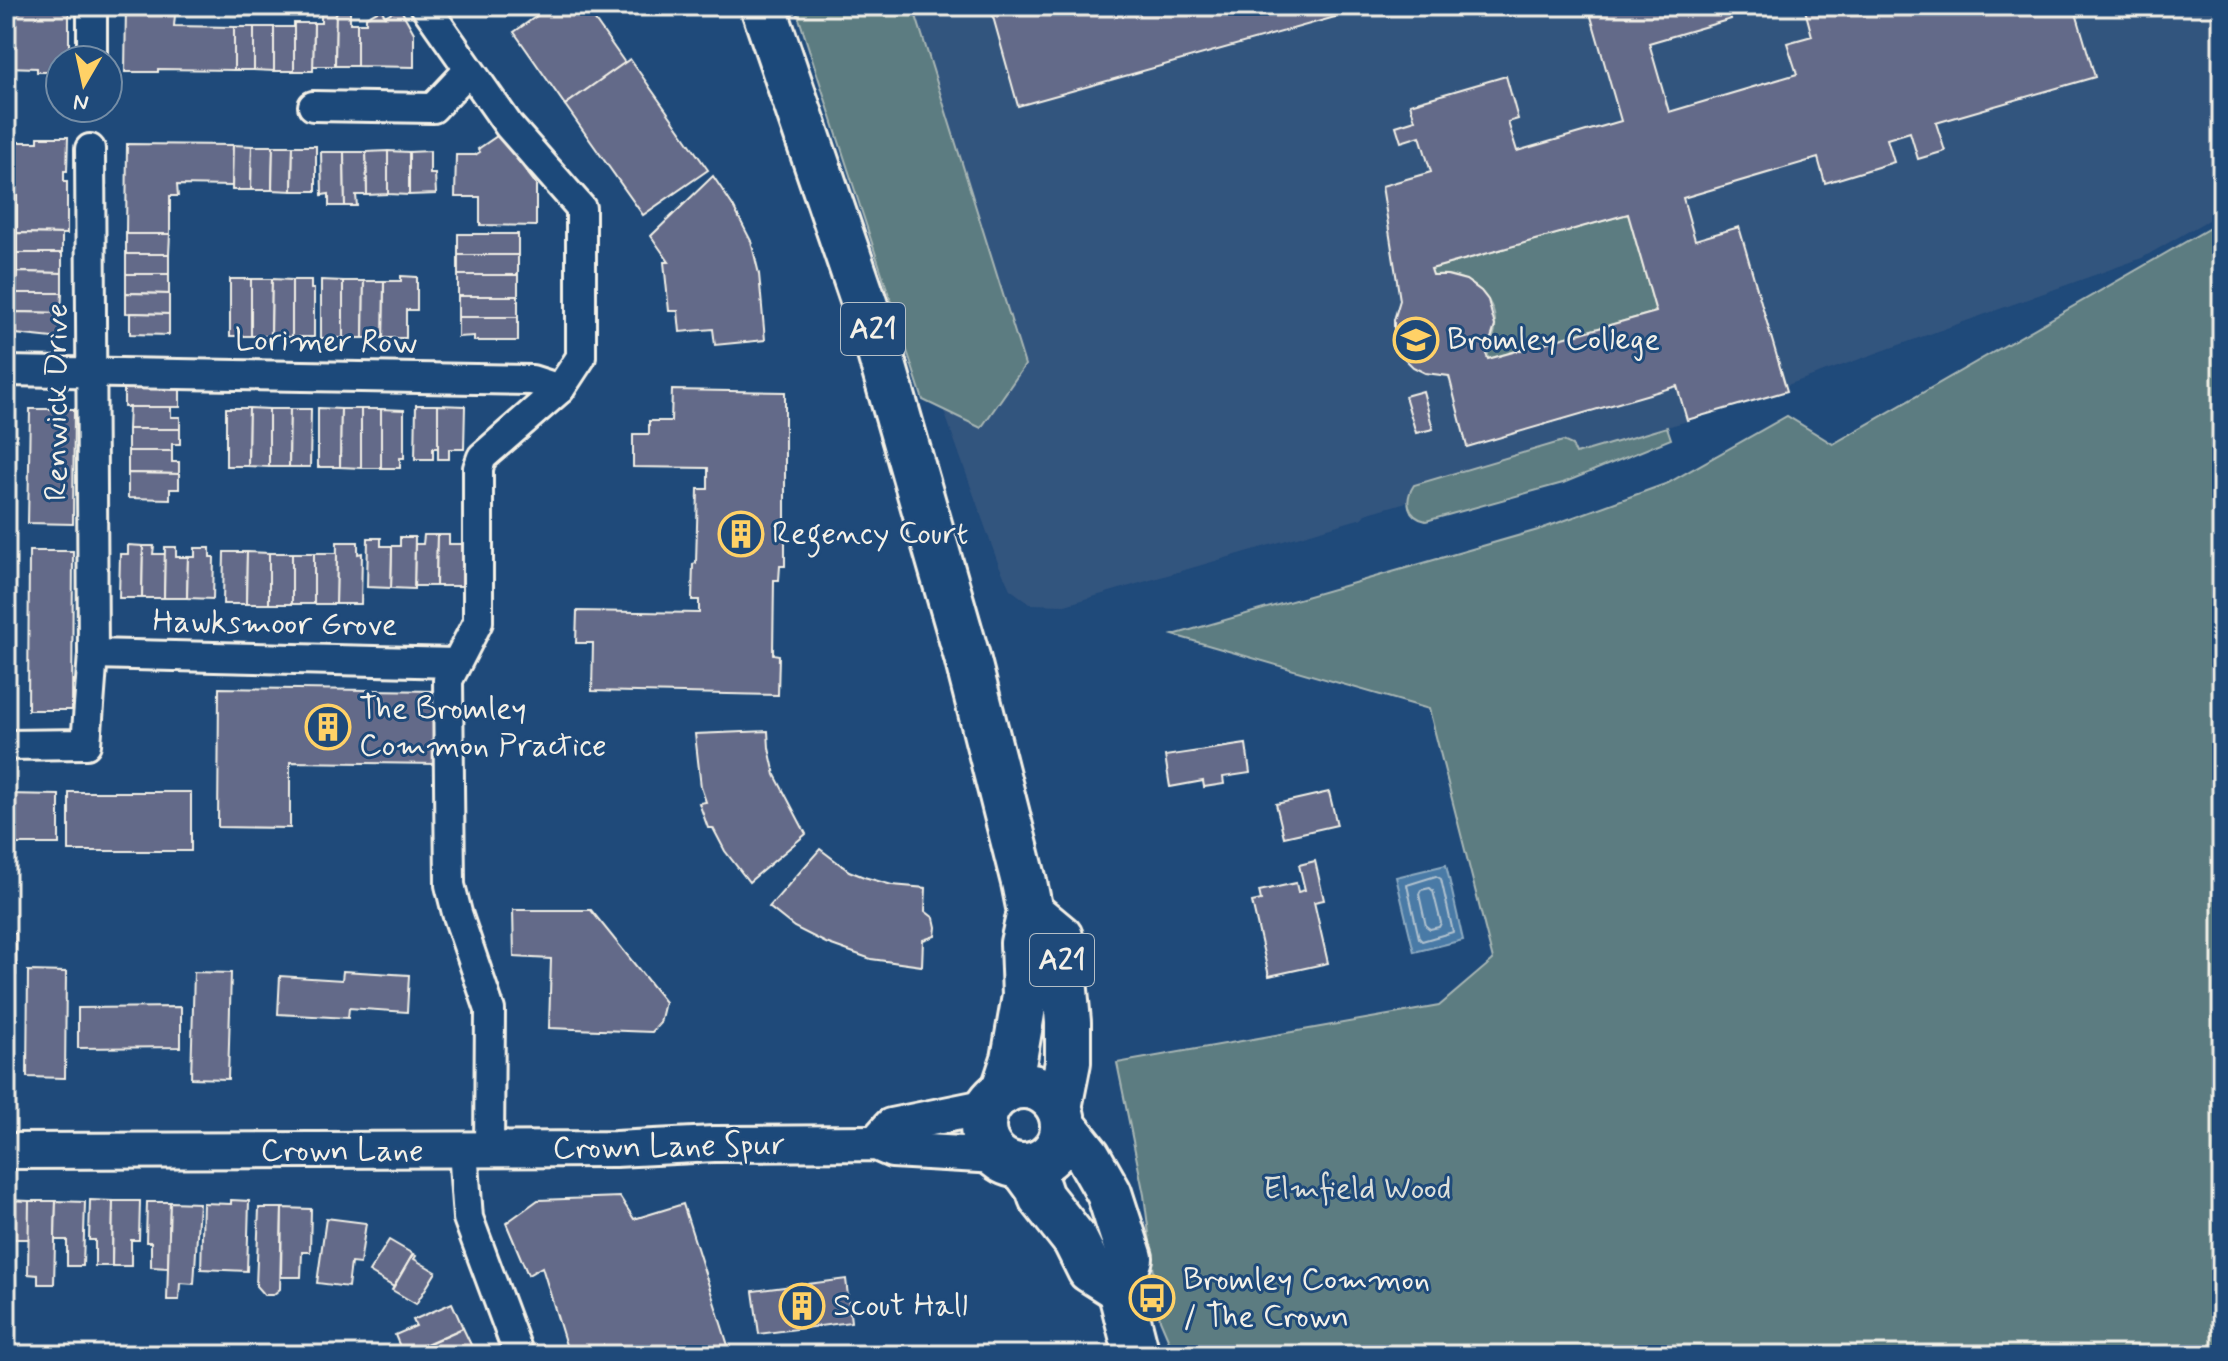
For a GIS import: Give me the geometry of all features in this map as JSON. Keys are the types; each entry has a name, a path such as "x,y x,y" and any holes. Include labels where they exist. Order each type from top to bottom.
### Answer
{"main road":[{"name":"A21","path":"763,6 877,344 967,657 1030,912 1023,943 1026,983 1014,1059 996,1099"},
{"name":"A21","path":"1030,912 1060,937 1068,1035 1061,1117"},
{"path":"1120,1289 1090,1270 1075,1240 1041,1197 1038,1188 988,1145 984,1122 996,1099 1014,1088 1036,1088 1051,1097 1109,1193 1130,1258 1120,1289 1137,1355"},
{"path":"1009,1161 1039,1163 1049,1158 1058,1147 1061,1117"}],"street":[{"path":"92,6 92,44"},
{"path":"425,6 509,126 581,208 581,357 560,389 482,457 478,468 478,622 448,680 450,885 490,1010 476,1150"},
{"path":"313,106 433,108 469,70"},
{"name":"Renwick Drive","path":"6,745 86,744 93,654 90,149"},
{"name":"Lorimer Row","path":"6,371 532,380 560,389"},
{"name":"Hawksmoor Grove","path":"93,654 455,663"},
{"path":"876,1143 891,1126 996,1099"},
{"name":"Crown Lane Spur","path":"476,1150 876,1143 892,1150 1009,1161"},
{"name":"Crown Lane","path":"6,1151 476,1150 468,1218 519,1355"}],"shaded area":[{"name":"Bromley College","path":"800,6 2222,6 2222,212 2142,258 1684,422 1065,605 1030,604 1010,589 998,563"}],"green space":[{"path":"795,6 913,6 1025,365 981,428 923,400"},
{"path":"1628,214 1656,312 1488,359 1495,317 1485,296 1467,281 1433,275 1431,269"},
{"name":"Elmfield Wood","path":"2222,221 2222,1355 1175,1355 1160,1320 1144,1195 1117,1063 1439,1006 1493,960 1429,709 1173,635 1538,530 1668,483 1787,416 1833,444"},
{"path":"1667,427 1671,439 1563,483 1426,521 1415,516 1409,507 1409,496 1414,485 1563,441 1572,445 1576,454"}],"water":[{"path":"1446,865 1463,940 1414,952 1396,877"}],"building":[{"path":"20,6 64,6 63,12 69,12 69,44 44,44 44,72 37,72 37,68 6,67 6,23 14,23 14,11 20,12"},
{"path":"126,6 171,6 171,15 175,15 174,26 234,27 234,70 125,72"},
{"path":"551,6 585,6 625,63 565,105 514,32"},
{"path":"990,6 1098,6 1099,10 1113,6 1359,6 1360,10 1018,106"},
{"path":"1588,6 1727,6 1731,19 1649,43 1669,112 1797,74 1787,43 1812,36 1804,6 2074,6 2095,77 1936,123 1945,151 1918,159 1910,132 1887,139 1894,162 1825,183 1818,158 1683,198 1695,240 1739,227 1787,391 1687,420 1677,386 1467,447 1449,376 1425,373 1413,367 1404,358 1394,334 1394,320 1400,300 1382,186 1431,172 1420,136 1401,142 1396,126 1415,120 1410,104 1506,76 1518,119 1508,122 1517,151 1621,121","holes":["1628,214 1656,312 1488,359 1486,354 1495,326 1488,300 1466,280 1433,275 1431,269"]},
{"path":"400,8 414,33 414,67 357,66 357,23 366,23 366,17 381,9 385,16"},
{"path":"321,11 336,12 335,66 313,66 314,23 321,23"},
{"path":"336,12 350,12 350,23 357,23 357,66 335,66"},
{"path":"294,23 314,23 313,71 294,71"},
{"path":"234,27 254,27 254,70 234,70"},
{"path":"254,27 274,27 274,71 254,70"},
{"path":"274,27 294,27 294,71 274,71"},
{"path":"630,59 708,170 643,215 565,105"},
{"path":"503,132 520,156 516,158 536,184 536,226 480,225 480,197 455,197 456,155 475,155 480,152 478,149"},
{"path":"38,137 68,137 67,171 64,171 64,182 67,182 67,234 17,233 17,196 13,196 13,184 6,184 6,142 38,142"},
{"path":"127,144 233,145 232,186 177,185 178,196 170,196 170,234 126,234"},
{"path":"233,145 252,146 251,190 232,190"},
{"path":"252,146 273,146 272,190 251,190"},
{"path":"273,146 293,146 292,191 272,190"},
{"path":"293,146 316,146 316,191 292,191"},
{"path":"388,151 409,152 409,195 388,194"},
{"path":"388,151 388,194 367,195 366,152"},
{"path":"430,151 430,174 435,174 436,194 409,195 409,152"},
{"path":"321,152 344,152 345,206 329,206 329,194 322,195"},
{"path":"344,152 366,152 367,195 356,195 357,206 345,206"},
{"path":"713,176 751,241 759,274 765,340 715,345 713,329 680,332 678,311 669,311 664,262 669,262 651,236"},
{"path":"17,233 62,234 62,253 17,253"},
{"path":"126,234 170,234 169,254 126,254"},
{"path":"458,234 518,234 518,255 458,255"},
{"path":"17,253 62,253 62,273 17,272"},
{"path":"126,254 169,254 169,274 126,274"},
{"path":"458,255 518,255 518,275 458,275"},
{"path":"17,272 62,273 62,293 16,293"},
{"path":"126,274 169,274 169,294 126,293"},
{"path":"458,275 518,275 518,296 458,296"},
{"path":"401,276 417,277 417,310 406,310 406,338 383,338 384,281 401,281"},
{"path":"230,279 251,279 251,336 230,336"},
{"path":"251,279 272,279 271,336 251,336"},
{"path":"272,279 292,280 292,337 271,336"},
{"path":"292,280 311,280 311,289 314,289 314,337 292,337"},
{"path":"321,280 343,281 343,338 321,338"},
{"path":"343,281 364,281 363,338 343,338"},
{"path":"364,281 384,281 383,338 363,338"},
{"path":"16,293 62,293 61,313 16,312"},
{"path":"126,293 169,294 169,314 126,313"},
{"path":"458,296 518,296 518,317 458,317"},
{"path":"16,312 61,313 61,339 16,334"},
{"path":"130,313 169,314 169,335 130,334"},
{"path":"458,317 518,317 518,341 474,341 474,336 458,337"},
{"path":"124,382 172,383 172,390 180,390 180,407 124,407"},
{"name":"Regency Court","path":"672,390 785,392 785,566 780,566 779,580 774,580 773,654 779,655 778,695 592,691 593,643 576,643 577,611 699,613 699,600 692,600 693,564 696,563 698,489 708,489 708,468 633,467 633,434 649,434 649,421 671,421"},
{"path":"1423,391 1433,429 1416,433 1405,396"},
{"path":"416,405 438,405 438,448 433,448 433,459 415,459"},
{"path":"438,405 465,406 464,449 449,449 449,459 438,459"},
{"path":"129,407 171,407 171,417 180,417 180,429 128,429"},
{"path":"226,408 249,408 248,466 226,466"},
{"path":"249,408 269,409 269,467 248,466"},
{"path":"318,408 341,409 340,467 318,467"},
{"path":"30,409 74,409 73,524 28,523"},
{"path":"269,409 290,409 289,467 269,467"},
{"path":"290,409 311,409 310,467 289,467"},
{"path":"341,409 361,409 361,468 340,467"},
{"path":"361,409 381,409 381,468 361,468"},
{"path":"381,409 404,410 404,458 400,458 400,468 381,468"},
{"path":"128,429 180,429 180,444 172,444 172,451 128,451"},
{"path":"128,451 172,451 172,462 179,462 179,474 128,473"},
{"path":"128,473 179,474 179,489 170,489 170,499 128,498"},
{"path":"424,535 437,535 436,586 414,586 415,544 423,544"},
{"path":"437,535 449,535 449,544 463,544 463,586 436,586"},
{"path":"400,537 415,537 414,589 391,588 392,546 400,546"},
{"path":"368,538 381,538 381,546 392,546 391,588 367,587"},
{"path":"337,542 358,542 358,554 362,553 361,604 336,604"},
{"path":"128,545 143,546 142,598 119,598 120,554 128,554"},
{"path":"143,546 154,546 153,554 165,554 164,598 142,598"},
{"path":"165,547 176,547 176,557 188,557 187,598 164,598"},
{"path":"195,548 210,548 210,557 214,557 213,599 187,598 188,557 195,557"},
{"path":"29,551 73,551 72,710 28,710"},
{"path":"224,552 247,552 246,604 223,604"},
{"path":"247,552 269,553 269,604 246,604"},
{"path":"269,553 292,553 292,604 269,604"},
{"path":"292,553 314,553 314,604 292,604"},
{"path":"314,553 337,553 336,604 314,604"},
{"name":"The Bromley Common Practice","path":"219,688 438,691 438,764 290,762 290,828 218,827"},
{"path":"768,731 775,775 806,834 749,882 725,851 713,828 708,828 699,803 706,802 701,787 695,734"},
{"path":"1246,744 1250,773 1223,777 1224,784 1204,787 1203,781 1170,787 1165,756"},
{"path":"69,792 191,792 191,851 69,851"},
{"path":"1329,792 1337,825 1284,837 1276,804"},
{"path":"6,794 59,795 59,844 6,844"},
{"path":"820,849 849,871 864,877 892,885 926,888 925,911 934,918 936,927 935,936 923,940 922,966 871,959 826,943 794,927 769,907"},
{"path":"1315,861 1324,900 1314,902 1328,963 1269,976 1252,902 1261,900 1259,891 1296,883 1298,892 1305,890 1299,865"},
{"path":"513,910 591,910 665,1002 660,1023 652,1032 549,1028 551,959 514,957"},
{"path":"6,933 16,933 16,975 6,975"},
{"path":"28,971 66,972 65,1078 27,1077"},
{"path":"343,971 409,975 407,1012 349,1008 348,1018 278,1014 280,976 342,980"},
{"path":"194,972 231,973 228,1079 191,1078"},
{"path":"181,1007 181,1047 78,1048 78,1008"},
{"path":"620,1197 634,1219 683,1204 731,1355 569,1355 542,1267 528,1275 506,1223 538,1200"},
{"path":"6,1200 29,1201 29,1239 6,1239"},
{"path":"90,1200 113,1201 112,1266 95,1266 95,1240 89,1240"},
{"path":"231,1200 249,1201 247,1271 201,1269 203,1203 231,1204"},
{"path":"29,1201 56,1201 54,1284 38,1284 38,1275 28,1274"},
{"path":"56,1201 85,1202 83,1266 67,1266 67,1240 55,1240"},
{"path":"113,1201 140,1201 139,1240 131,1240 131,1266 112,1266"},
{"path":"147,1202 170,1202 168,1268 151,1267 151,1242 146,1242"},
{"path":"170,1202 199,1203 194,1284 180,1283 179,1300 167,1300"},
{"path":"259,1208 282,1208 280,1289 273,1295 264,1295 256,1286"},
{"path":"282,1208 311,1209 310,1252 302,1252 301,1277 281,1277"},
{"path":"326,1218 366,1223 360,1264 351,1263 348,1287 317,1283"},
{"path":"389,1240 413,1254 394,1287 369,1272"},
{"path":"413,1254 416,1256 414,1259 436,1272 416,1304 392,1290"},
{"name":"Scout Hall","path":"846,1279 851,1322 759,1334 753,1291"},
{"path":"452,1303 463,1328 403,1354 395,1335 416,1326 413,1320"},
{"path":"463,1328 473,1349 459,1355 403,1355"}],"place":[{"name":"Bromley College","path":"1416,340"},
{"name":"Regency Court","path":"741,534"},
{"name":"The Bromley Common Practice","path":"328,727"},
{"name":"Bromley Common / The Crown","path":"1152,1298"},
{"name":"Scout Hall","path":"802,1306"}]}
